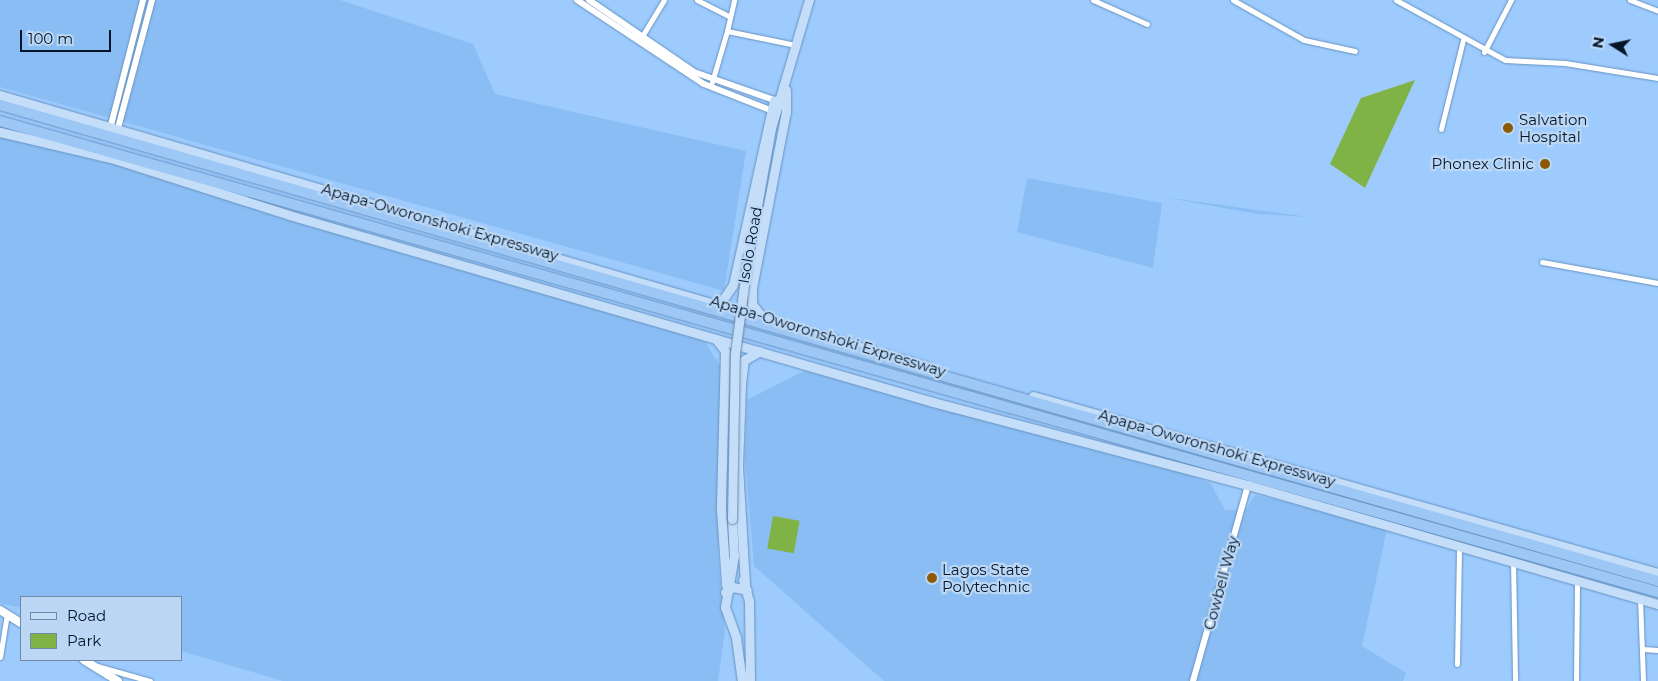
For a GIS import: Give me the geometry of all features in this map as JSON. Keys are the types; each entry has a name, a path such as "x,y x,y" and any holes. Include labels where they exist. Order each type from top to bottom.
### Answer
{"highway":[{"name":"Apapa-Oworonshoki Expressway","path":"0,106 1658,581"},
{"name":"Apapa-Oworonshoki Expressway","path":"0,121 1658,592"}],"main road":[{"path":"720,304 733,285 770,110 804,0"},
{"name":"Isolo Road","path":"734,556 732,519 734,370 748,256 771,128 809,0"},
{"path":"760,314 752,304 752,288 786,112 786,79"},
{"name":"Apapa-Oworonshoki Expressway","path":"0,94 720,304 760,314 945,372 1658,573"},
{"path":"771,128 774,100"},
{"name":"Apapa-Oworonshoki Expressway","path":"0,132 114,160 289,215 762,350 933,402 1248,485 1658,604"},
{"path":"714,337 726,351 721,483 726,589 730,624 750,681"},
{"path":"742,681 749,619 738,467 741,384 746,357 762,350"},
{"path":"726,589 734,556"},
{"path":"734,556 746,587"},
{"path":"726,589 746,587"},
{"path":"4,612 20,622"},
{"path":"730,624 740,626 749,619"},
{"path":"86,661 118,681"}],"street":[{"path":"114,126 143,0"},
{"path":"114,126 152,0"},
{"path":"577,0 712,82 774,100"},
{"path":"589,0 704,84 770,110"},
{"path":"641,39 664,0"},
{"path":"697,0 730,17"},
{"path":"712,82 734,0"},
{"path":"1092,0 1147,24"},
{"path":"1234,0 1304,40 1355,51"},
{"path":"1396,0 1484,52 1505,60 1565,63 1658,78"},
{"path":"1484,52 1510,0"},
{"path":"1630,0 1658,11"},
{"path":"727,30 791,44"},
{"path":"1441,129 1463,40"},
{"path":"1542,262 1658,283"},
{"name":"Cowbell Way","path":"1193,681 1248,485"},
{"path":"1457,664 1460,546"},
{"path":"1513,561 1515,681"},
{"path":"1576,681 1578,580"},
{"path":"1640,598 1643,681"},
{"path":"0,657 4,612"},
{"path":"1643,649 1658,650"},
{"path":"92,664 150,681"}],"shaded area":[{"path":"0,0 340,0 473,44 495,94 746,151 724,291 0,87"},
{"path":"0,133 101,162 112,160 703,339 721,367 718,557 725,631 718,681 283,681 182,651 182,596 20,596 20,608 0,603"},
{"path":"1027,178 1162,203 1153,268 1017,232"},
{"path":"1163,197 1309,217 1257,214"},
{"path":"804,371 1141,452 1211,484 1225,510 1246,510 1255,495 1388,524 1362,646 1406,673 1403,681 884,681 754,566 745,459 747,400"}],"green space":[{"path":"1415,80 1365,188 1330,164 1361,98"},
{"path":"773,516 800,521 794,553 767,548"}],"place":[{"name":"Salvation Hospital","path":"1508,128"},
{"name":"Phonex Clinic","path":"1545,164"},
{"name":"Lagos State Polytechnic","path":"932,578"}]}
